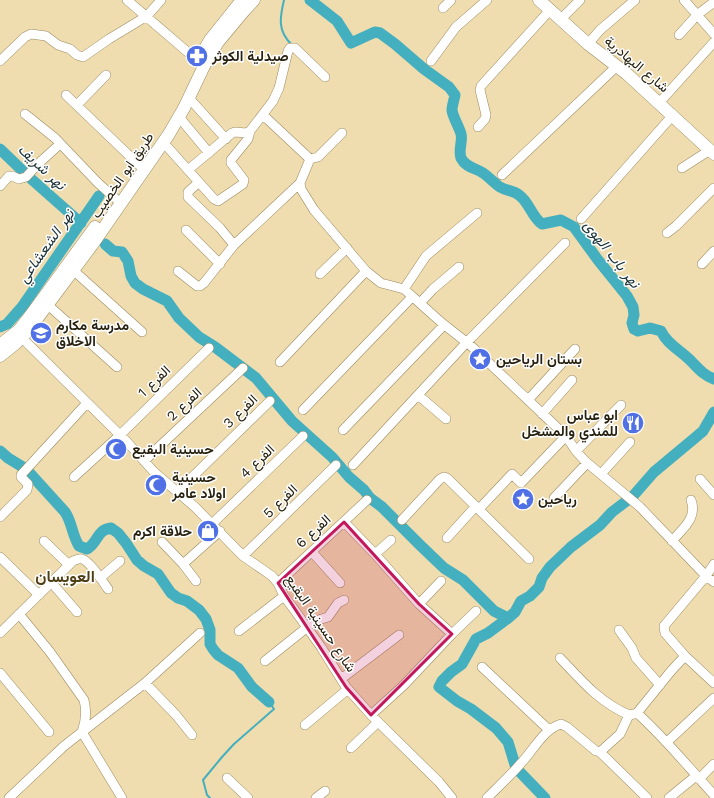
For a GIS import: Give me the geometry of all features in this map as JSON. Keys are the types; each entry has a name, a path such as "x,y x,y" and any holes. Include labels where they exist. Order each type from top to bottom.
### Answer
{"main road":[{"name":"طريق ابو الخصيب","path":"0,356 22,338 48,305 163,142 179,117 220,32 242,0"},
{"name":"طريق ابو الخصيب","path":"0,345 19,330 116,199 174,111 198,61 210,40 243,12 254,0"},
{"name":"شارع البهادرية","path":"539,0 560,20 617,66 673,115 712,152"}],"street":[{"path":"127,0 198,61"},
{"path":"0,61 25,37 31,34 46,36 58,45 70,49 77,55 83,57 147,16 161,0"},
{"path":"443,8 451,0"},
{"path":"431,61 456,27 487,0"},
{"path":"560,20 580,0"},
{"path":"588,44 600,30 635,0"},
{"path":"684,0 714,34"},
{"path":"679,35 698,15 714,2"},
{"path":"478,127 485,119 486,115 480,90 481,86 485,84 550,10"},
{"path":"659,103 714,42"},
{"path":"163,142 214,200 218,201 243,184 244,180 231,163 231,160 248,139 250,131 277,94 290,48 295,48 325,77"},
{"path":"502,175 617,66"},
{"path":"77,105 106,75"},
{"path":"66,95 139,165"},
{"path":"188,98 226,139"},
{"path":"25,114 60,144 116,199"},
{"path":"263,115 310,159"},
{"path":"581,220 673,115"},
{"path":"179,117 209,153"},
{"path":"188,170 235,132 246,133 250,131"},
{"path":"310,159 318,157 342,133"},
{"path":"0,185 9,176 19,179 26,177 60,144"},
{"path":"682,168 712,152"},
{"path":"178,271 197,286 200,286 220,264 234,245 300,183 310,159"},
{"path":"199,182 188,192 188,197 220,228 234,245"},
{"path":"300,183 301,189 314,210 366,271 381,283 404,289 444,325 467,342 566,436 576,451 587,463 640,507 706,576 714,582"},
{"path":"667,233 714,188"},
{"path":"404,289 426,256 477,213"},
{"path":"186,230 220,264"},
{"path":"353,465 467,342 565,243"},
{"path":"320,274 347,248"},
{"path":"702,264 714,251"},
{"path":"420,303 433,289 459,267"},
{"path":"73,270 142,332"},
{"path":"280,362 366,271"},
{"path":"303,410 412,297"},
{"path":"48,305 117,367"},
{"path":"343,430 444,325"},
{"name":"شارع حسينية البقيع","path":"22,338 48,362 120,435 158,476 178,491 212,523 243,556 272,576 278,583 284,596 321,647 348,689 371,715 439,782 452,798"},
{"name":"الفرع 1","path":"74,477 120,435 209,348"},
{"path":"528,400 575,349"},
{"name":"الفرع 2","path":"144,461 243,368"},
{"path":"542,414 572,380"},
{"path":"418,395 446,419"},
{"name":"الفرع 3","path":"178,491 270,401"},
{"path":"0,517 27,490 28,484 21,478 25,470 87,403"},
{"path":"576,451 621,405"},
{"name":"الفرع 4","path":"212,523 303,436"},
{"path":"447,538 512,474 521,483 566,436"},
{"path":"601,474 630,442"},
{"path":"554,498 587,463"},
{"name":"الفرع 5","path":"243,556 336,465"},
{"path":"402,520 440,479 444,477 447,478 529,559"},
{"path":"700,479 714,495"},
{"name":"الفرع 6","path":"278,583 367,500"},
{"path":"672,541 690,520 693,514 694,508 691,500"},
{"path":"344,522 375,554 419,604 452,634"},
{"path":"183,564 220,531"},
{"path":"375,554 391,540"},
{"path":"44,541 69,565"},
{"path":"162,542 183,564 196,581"},
{"path":"312,552 340,583"},
{"path":"0,557 38,595"},
{"path":"0,633 73,561 82,559 87,562 108,589"},
{"path":"100,578 120,561"},
{"path":"714,564 706,576 664,626 665,633 685,656 714,683"},
{"path":"419,604 442,581"},
{"path":"51,582 77,612"},
{"path":"239,631 284,596"},
{"path":"265,661 315,621 328,617 338,603 344,600"},
{"path":"371,715 404,685 476,611"},
{"path":"19,614 50,652 84,700 86,717 82,732 122,798"},
{"path":"619,630 632,648 636,658 660,685"},
{"path":"16,796 64,746 145,683 200,633"},
{"path":"341,679 399,635"},
{"path":"600,752 620,734 633,714 685,656"},
{"path":"560,658 597,696 616,709 633,714 667,742 714,795"},
{"path":"482,667 549,730"},
{"path":"0,673 49,732"},
{"path":"145,683 176,715 192,735"},
{"path":"305,726 348,689"},
{"path":"667,742 714,698"},
{"path":"351,748 378,722"},
{"path":"487,798 523,762 549,730 561,724 567,727 596,751 600,752 647,798"},
{"path":"670,798 698,778 714,764"},
{"path":"227,778 248,798"},
{"path":"316,798 325,791"}],"highlighted area":[{"path":"344,522 419,604 452,634 371,715 346,687 278,583"}],"waterway":[{"path":"284,0 281,12 281,24 287,40 292,45"},
{"name":"نهر باب الهوى","path":"310,0 337,21 351,43 375,32 380,33 424,69 449,87 455,95 452,110 461,134 460,155 463,161 468,166 483,173 500,187 514,192 523,198 535,217 542,224 561,220 574,227 627,296 633,307 634,315 632,323 634,329 638,331 650,328 661,331 670,343 704,373 714,379"},
{"name":"نهر شريف","path":"0,149 81,223"},
{"name":"نهر الشعشاعي","path":"0,327 7,324 22,307 99,196"},
{"path":"105,244 113,251 122,252 128,261 131,276 135,283 143,289 167,301 179,318 199,337 215,347 256,378 292,421 332,457 370,498 382,507 444,568 463,580 494,611 507,619 488,633 476,639 462,664 451,672 442,681 439,687 496,728 508,742 516,768 545,798"},
{"path":"507,619 515,612 521,601 530,596 539,587 542,578 550,567 571,547 600,525 612,512 633,496 654,472 703,431 714,412"},
{"path":"0,451 8,458 26,469 65,512 79,546 87,549 106,529 111,528 118,533 137,560 158,574 171,593 178,598 187,601 199,610 206,619 210,630 210,644 213,649 218,655 238,668 252,687 269,702"},
{"path":"210,798 207,795 203,780 234,744 274,709 269,702"}],"place":[{"name":"صيدلية الكوثر","path":"197,56"},
{"name":"مدرسة مكارم الاخلاق","path":"41,333"},
{"name":"بستان الرياحين","path":"480,359"},
{"name":"ابو عباس للمندي والمشخل","path":"633,423"},
{"name":"حسينية البقيع","path":"116,449"},
{"name":"حسينية اولاد عامر","path":"156,485"},
{"name":"رياحين","path":"523,499"},
{"name":"حلاقة اكرم","path":"208,531"}],"district":[{"name":"العويسان","path":"65,576"}]}
